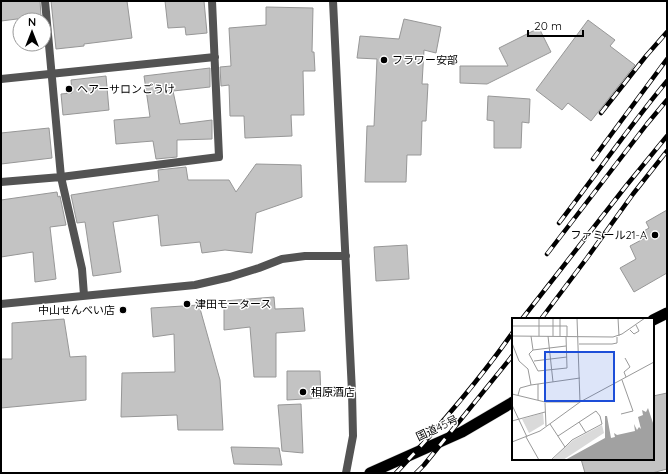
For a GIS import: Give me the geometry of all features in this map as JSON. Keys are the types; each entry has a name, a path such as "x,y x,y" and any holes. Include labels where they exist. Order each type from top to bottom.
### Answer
{"highway":[{"path":"654,320 667,313"},
{"name":"国道45号","path":"370,473 462,432 512,403"}],"street":[{"path":"45,1 62,177 82,269 84,295"},
{"path":"1,182 62,177 219,157 212,1"},
{"path":"333,1 346,256 353,436 346,473"},
{"path":"1,80 52,73 215,57"},
{"path":"1,304 195,285 230,277 282,259 305,256 346,256"}],"building":[{"path":"1,1 40,1 41,12 12,12 12,20 1,21"},
{"path":"51,1 127,1 132,38 56,49"},
{"path":"165,1 204,1 207,33 186,35 185,27 168,28"},
{"path":"266,7 313,8 312,52 314,52 315,71 303,71 304,115 291,115 292,136 245,138 244,116 230,116 229,85 221,86 220,67 231,66 229,28 266,25"},
{"path":"404,19 441,27 436,53 424,50 422,84 428,84 426,121 422,121 421,155 407,155 406,182 365,182 367,126 374,126 377,59 357,58 360,36 399,39"},
{"path":"588,20 615,40 610,46 635,65 591,121 568,103 562,110 536,90"},
{"path":"539,28 551,52 487,84 460,83 460,66 508,66 499,48"},
{"path":"210,68 210,87 173,91 180,124 212,120 212,139 177,140 177,157 156,159 153,141 116,144 114,120 150,117 144,76"},
{"path":"106,76 109,110 63,115 61,94 72,93 71,80"},
{"path":"488,96 530,99 529,123 522,122 521,148 494,148 494,121 487,120"},
{"path":"49,128 52,158 1,164 1,133"},
{"path":"256,164 301,165 302,197 256,213 252,253 225,250 202,253 200,242 161,246 158,215 113,222 121,272 93,276 85,222 77,223 71,195 159,181 158,170 186,167 188,180 229,180 236,192"},
{"path":"57,192 58,197 60,196 66,225 50,227 56,279 35,282 33,252 1,257 1,200"},
{"path":"667,210 667,273 634,292 620,268 636,259 630,246 645,238 642,232 649,228 646,222"},
{"path":"407,245 409,279 376,281 374,247"},
{"path":"274,297 275,309 303,308 305,331 276,333 276,377 254,377 250,327 224,330 224,301"},
{"path":"199,305 220,380 223,430 178,430 177,415 121,417 122,373 175,372 174,334 153,337 151,308"},
{"path":"64,319 70,357 86,356 86,400 1,408 1,359 12,359 12,323"},
{"path":"287,371 320,371 321,398 287,400"},
{"path":"667,393 667,469 652,473 585,473 581,460 654,460 654,396"},
{"path":"301,404 303,453 282,451 278,405"},
{"path":"231,447 279,448 282,465 234,464"}],"railway":[{"path":"601,113 667,32"},
{"path":"593,159 667,59"},
{"path":"559,223 667,81"},
{"path":"547,254 667,100"},
{"path":"523,318 667,136"},
{"path":"542,318 633,194 667,151"},
{"path":"396,473 457,404 486,369 512,333"},
{"path":"416,473 512,356"}],"place":[{"name":"フラワー安部","path":"384,60"},
{"name":"ヘアーサロンごうけ","path":"69,89"},
{"name":"ファミール21-A","path":"655,235"},
{"name":"津田モータース","path":"187,304"},
{"name":"中山せんべい店","path":"123,310"},
{"name":"相原酒店","path":"303,392"}]}
